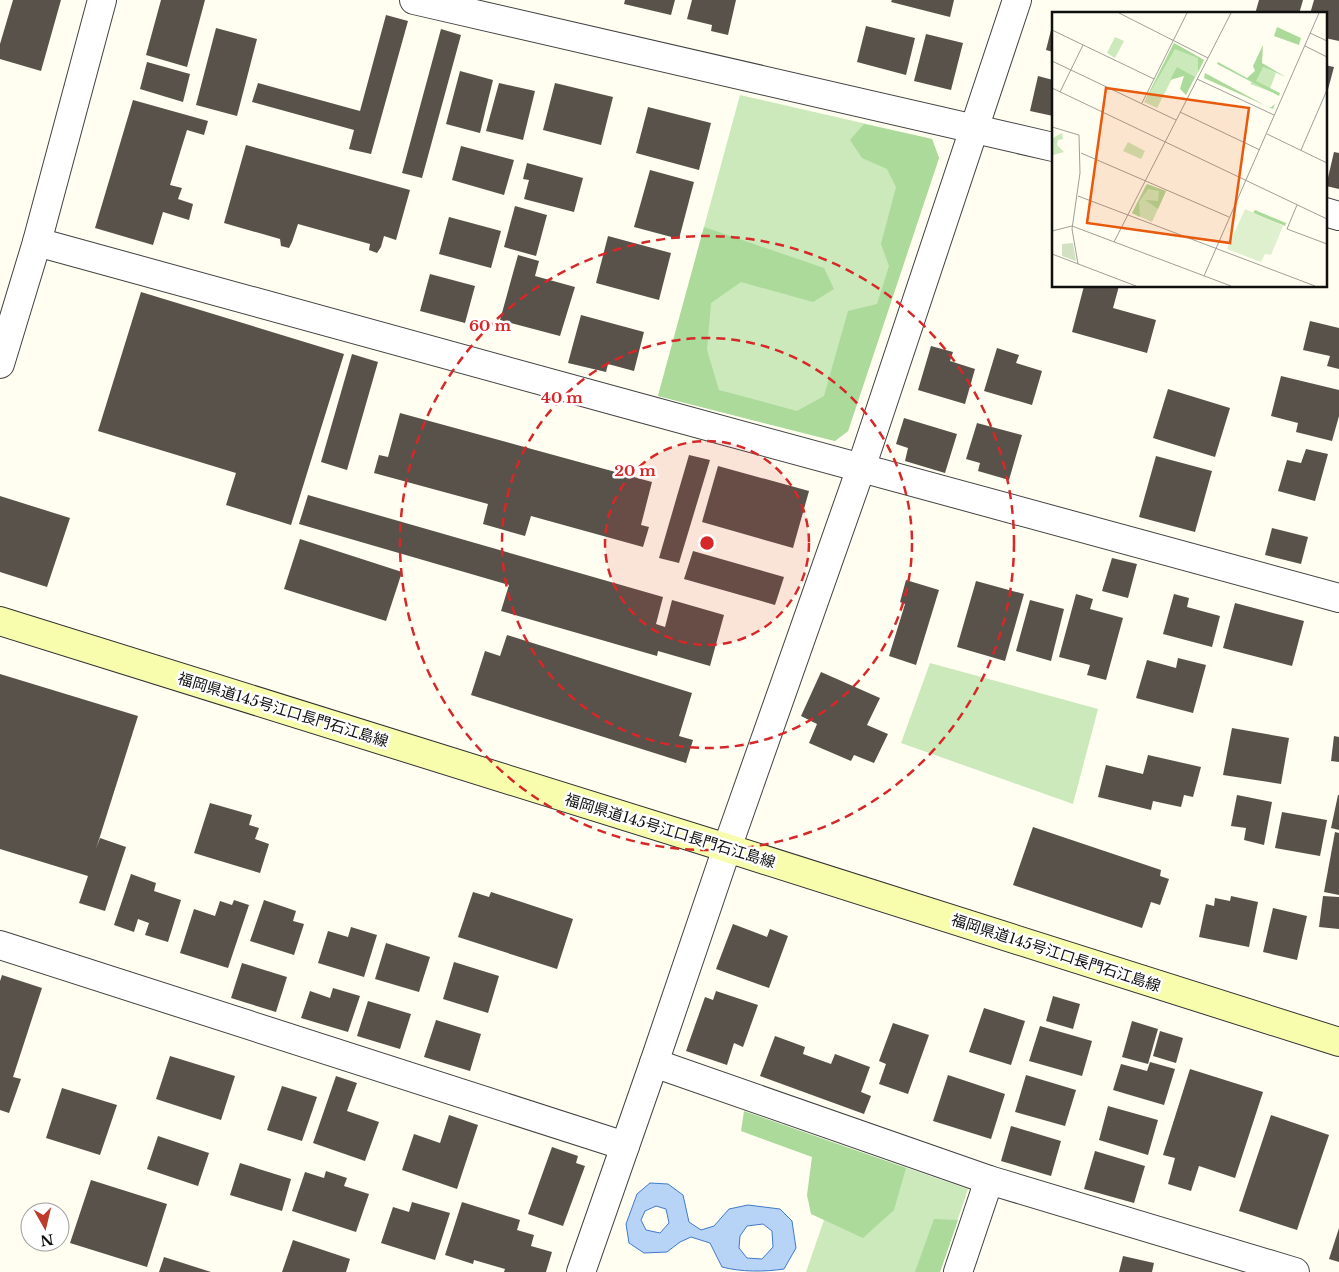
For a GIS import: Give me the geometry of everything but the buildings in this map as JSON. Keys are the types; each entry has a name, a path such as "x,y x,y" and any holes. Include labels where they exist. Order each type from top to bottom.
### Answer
{"main road":[{"name":"福岡県道145号江口長門石江島線","path":"0,621 727,848 1339,1042"}],"street":[{"path":"0,364 36,242 102,0"},
{"path":"414,0 1052,147"},
{"path":"581,1272 727,848 861,468 1017,0"},
{"path":"1326,212 1339,216"},
{"path":"36,242 1339,598"},
{"path":"0,946 625,1146"},
{"path":"654,1063 989,1180 1295,1272"},
{"path":"958,1272 989,1180"}],"green space":[{"path":"740,95 932,139 939,158 848,431 835,441 658,396"},
{"path":"864,124 932,139 939,158 848,431 835,441 658,396 704,227 824,268 834,289 813,302 741,282 711,303 707,350 719,390 797,411 824,396 848,311 877,304 889,266 881,244 896,187 887,169 862,158 850,140"},
{"path":"930,663 1098,709 1073,804 901,743"},
{"path":"744,1111 906,1168 894,1210 863,1238 811,1214 807,1195 812,1157 741,1131"},
{"path":"849,1148 968,1189 940,1272 806,1272"},
{"path":"934,1219 958,1220 940,1272 915,1272"}],"water":[{"path":"650,1183 668,1184 683,1195 689,1222 701,1230 714,1226 729,1209 748,1205 780,1209 792,1221 796,1248 784,1269 761,1271 745,1271 722,1267 710,1243 691,1237 680,1242 667,1252 644,1253 629,1243 626,1224 637,1194","holes":["656,1206 666,1209 669,1223 660,1233 646,1230 641,1220 645,1211","763,1224 772,1231 773,1247 762,1259 747,1258 739,1248 740,1236 747,1226"]}]}
